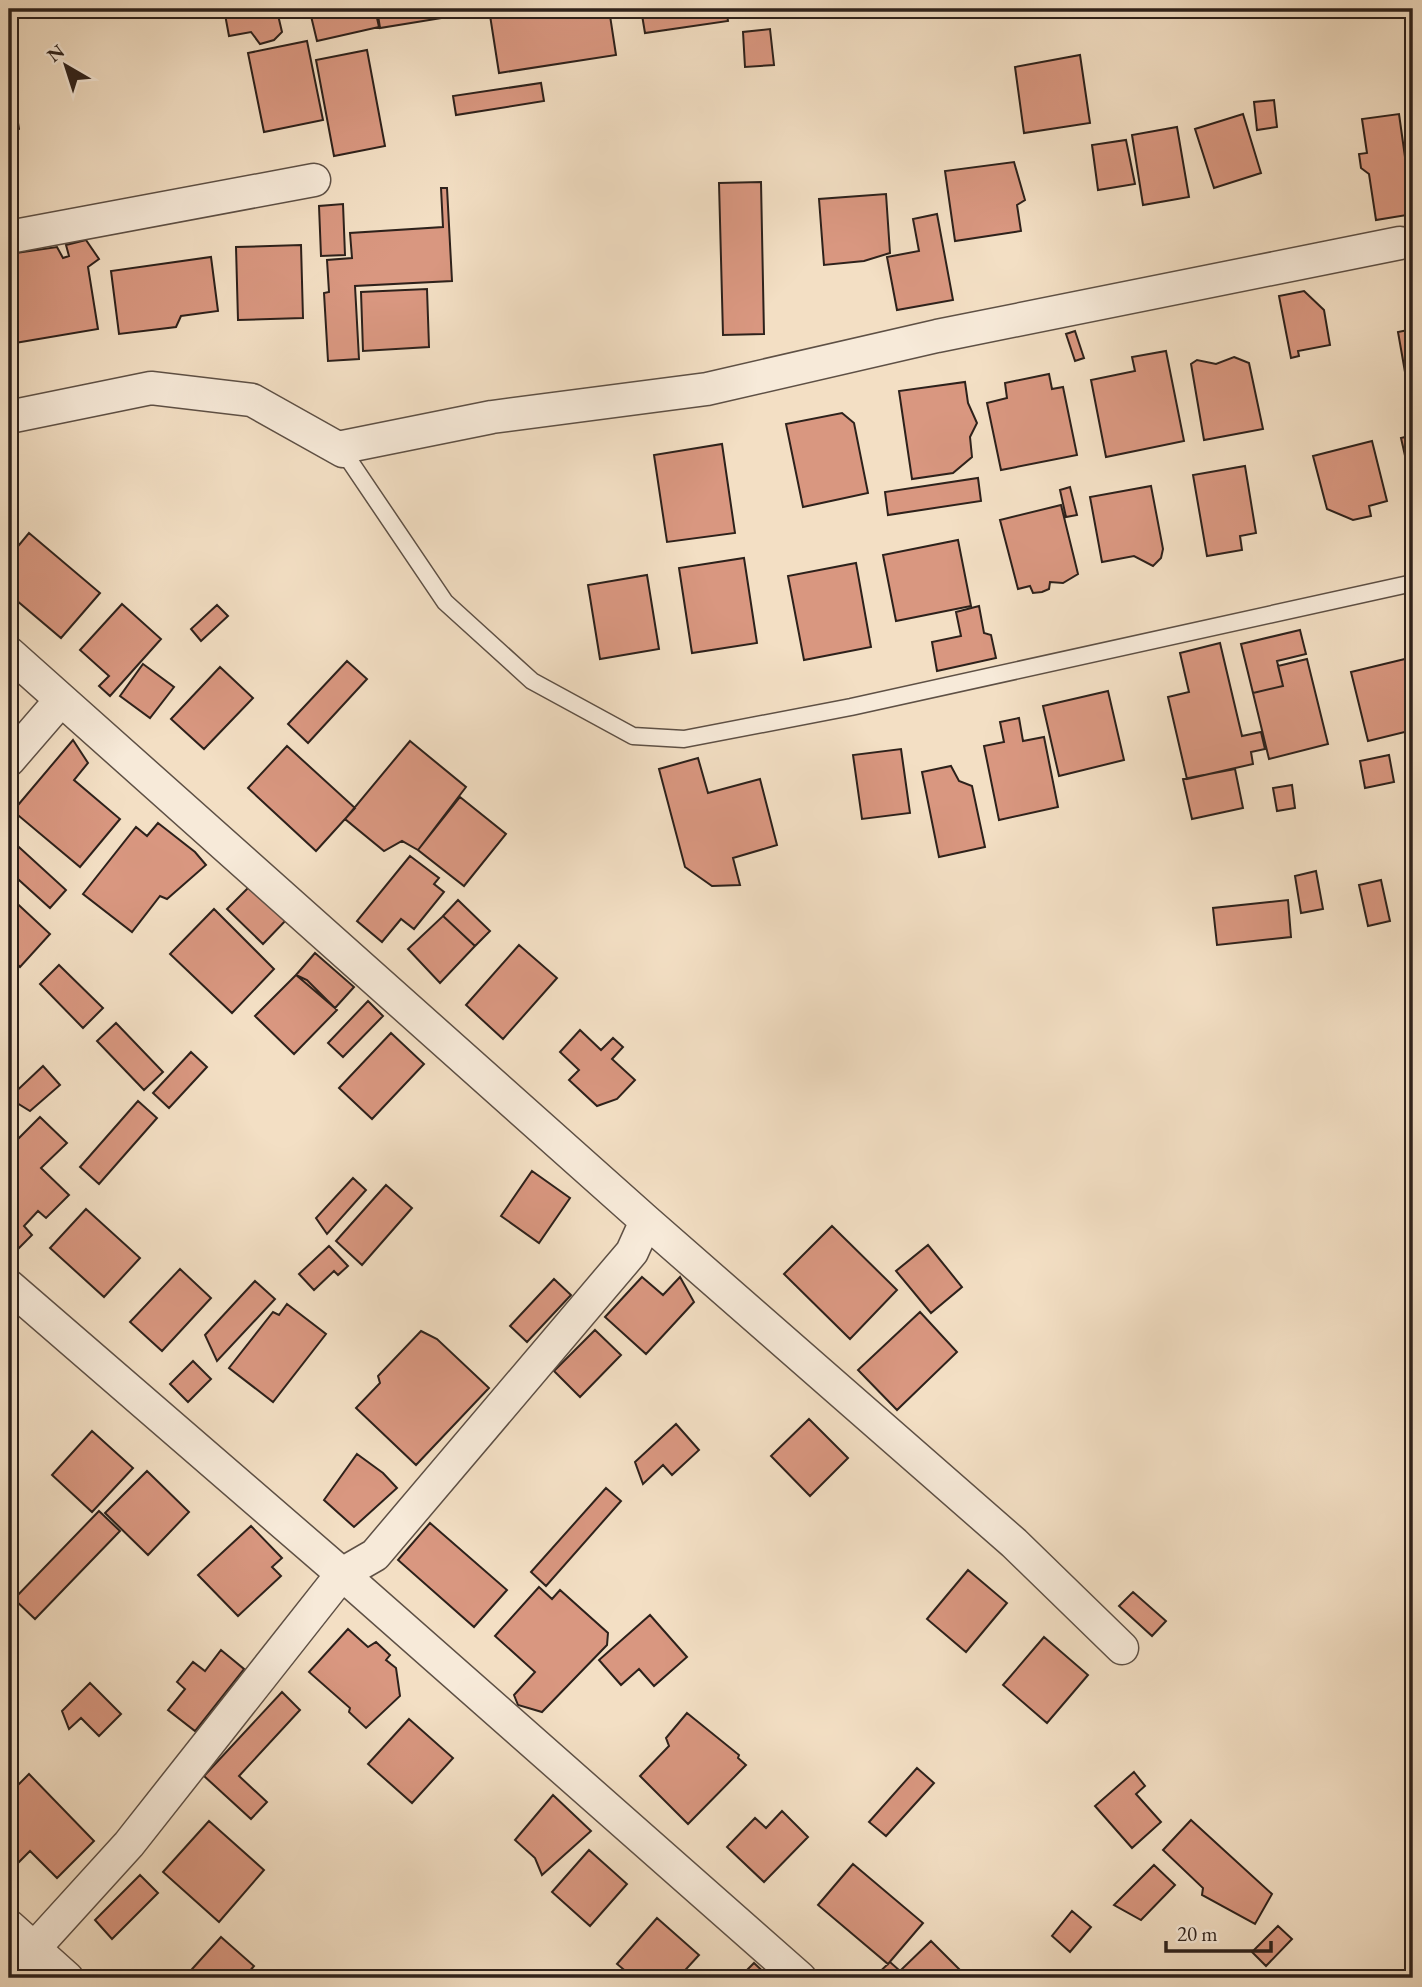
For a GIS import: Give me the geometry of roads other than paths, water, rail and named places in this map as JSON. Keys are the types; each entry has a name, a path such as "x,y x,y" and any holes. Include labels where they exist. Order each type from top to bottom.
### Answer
{"street":[{"path":"9,237 314,180"},
{"path":"9,417 151,388 252,400 340,450 492,417 707,389 937,336 1400,243"},
{"path":"9,653 646,1221 1014,1543 1122,1648"},
{"path":"9,760 60,701"},
{"path":"9,1976 32,1947 129,1844 342,1574 375,1555 632,1252 646,1221"},
{"path":"9,1286 342,1574 800,1978"},
{"path":"9,1926 67,1978"}],"lane":[{"path":"340,450 445,602 532,681 633,737 684,739 851,707 1413,583"}]}
